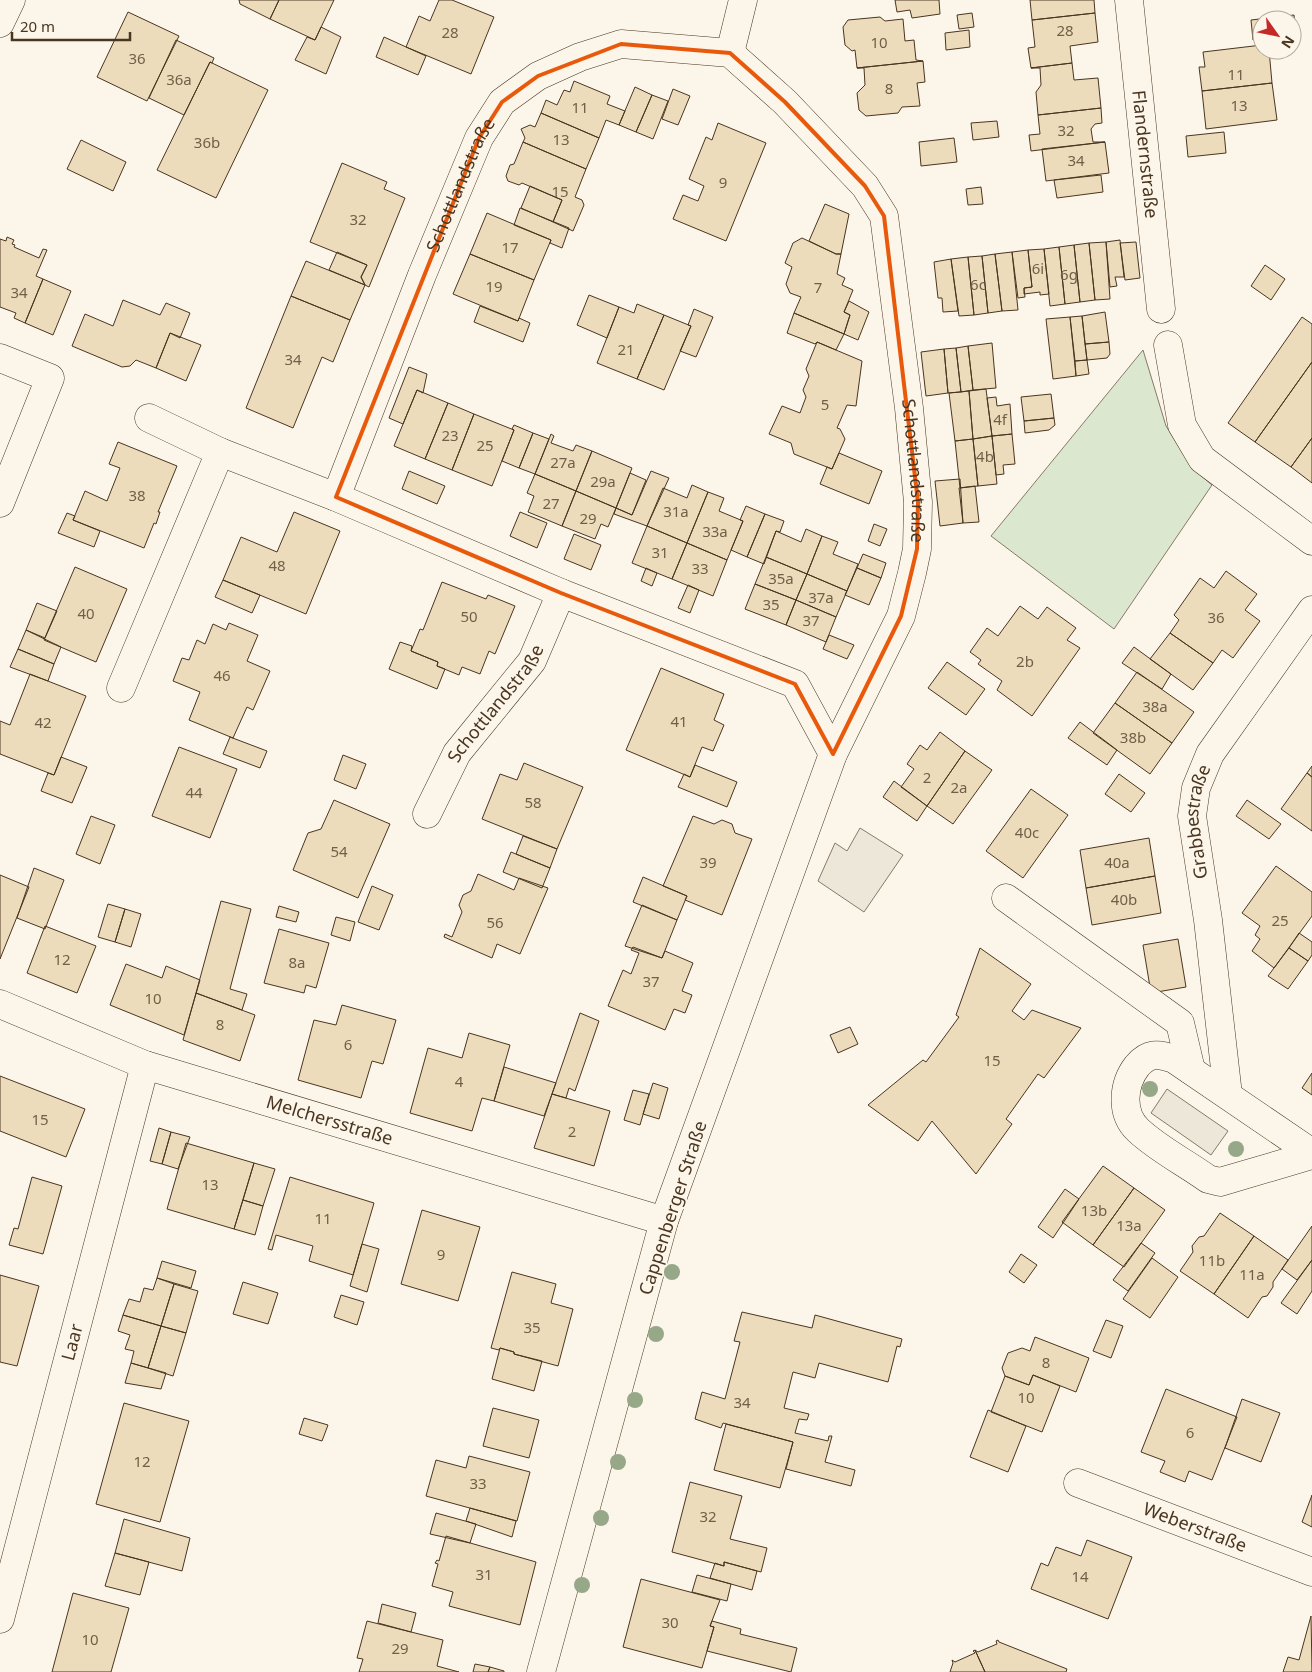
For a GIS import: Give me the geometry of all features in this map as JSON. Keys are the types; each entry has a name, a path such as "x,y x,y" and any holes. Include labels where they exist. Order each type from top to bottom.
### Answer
{"street":[{"path":"0,23 11,0"},
{"path":"730,53 743,0"},
{"name":"Flandernstraße","path":"1129,0 1161,308"},
{"name":"Schottlandstraße","path":"336,497 422,275 479,138 502,102 538,76 580,57 621,44 730,53 785,102 865,186 878,203 886,225 909,408 918,502 917,549 901,616 833,754"},
{"path":"1168,345 1182,425 1202,459 1312,542"},
{"path":"0,358 50,378 0,503"},
{"path":"149,418 220,452 336,497 561,593 795,684 833,754"},
{"path":"121,688 220,452"},
{"name":"Schottlandstraße","path":"427,814 457,753 532,661 561,593"},
{"name":"Grabbestraße","path":"1228,1096 1208,920 1192,816 1196,788 1210,754 1312,610"},
{"name":"Cappenberger Straße","path":"541,1672 664,1221 833,754"},
{"path":"1006,898 1180,1023 1191,1070"},
{"name":"Melchersstraße","path":"0,1004 145,1065 664,1221"},
{"path":"1160,1054 1191,1070 1312,1154 1220,1182 1208,1179 1137,1129 1128,1115 1124,1092 1131,1074 1144,1058 1160,1054"},
{"name":"Laar","path":"0,1619 145,1065"},
{"name":"Weberstraße","path":"1078,1482 1312,1572"}],"highlighted area":[{"path":"621,44 730,53 785,102 865,186 884,216 918,502 917,549 901,616 833,754 795,684 561,593 336,497 479,138 502,102 538,76"}],"green space":[{"path":"1143,350 1166,426 1192,468 1212,485 1114,629 991,536"}],"shaded area":[{"path":"860,828 903,855 864,912 818,881 835,843 847,851"},
{"path":"1167,1089 1228,1131 1211,1155 1151,1113"}],"building":[{"path":"239,0 279,0 270,19 240,4"},
{"path":"279,0 334,0 315,40 270,19"},
{"path":"439,0 452,0 494,17 471,74 406,47 419,16 430,21"},
{"path":"895,0 939,0 940,14 912,18 910,10 897,12"},
{"path":"1030,0 1094,0 1095,13 1032,20"},
{"path":"128,12 179,36 147,101 97,77"},
{"path":"972,13 974,27 959,29 957,15"},
{"path":"1095,13 1098,42 1070,46 1072,63 1031,68 1028,48 1035,47 1032,20"},
{"path":"880,17 885,21 903,19 905,41 914,40 916,60 923,61 857,68 855,50 852,51 845,45 843,27 848,20"},
{"path":"321,27 341,37 326,74 295,60 307,37 315,40"},
{"path":"969,30 970,47 946,50 945,33"},
{"path":"384,37 426,56 418,75 376,57"},
{"path":"176,40 214,58 212,63 210,62 184,115 149,98"},
{"path":"1252,46 1252,60 1270,60 1272,83 1202,91 1199,67 1205,67 1203,52"},
{"path":"923,61 925,82 917,83 920,106 902,107 898,113 866,116 859,110 857,93 865,85 864,68 857,68"},
{"path":"210,62 268,90 216,198 157,170"},
{"path":"1072,63 1074,80 1098,78 1101,108 1038,115 1036,92 1041,85 1040,68 1031,68"},
{"path":"574,81 610,96 607,104 625,111 619,125 606,120 599,138 541,113 546,100 557,105 564,90 570,92"},
{"path":"1272,83 1277,120 1206,129 1202,91"},
{"path":"635,87 652,95 636,132 619,125"},
{"path":"673,89 690,96 678,125 662,119"},
{"path":"652,95 668,101 653,139 636,132"},
{"path":"1101,108 1102,123 1095,124 1091,129 1093,142 1105,142 1031,151 1029,135 1040,134 1038,115"},
{"path":"541,113 599,138 586,169 523,142 525,138 521,129 530,125 535,127"},
{"path":"997,121 999,137 973,140 971,123"},
{"path":"718,123 766,143 726,241 673,219 683,195 698,201 704,186 689,179 706,137 712,140"},
{"path":"1224,132 1226,153 1188,157 1186,136"},
{"path":"954,138 957,162 921,166 919,142"},
{"path":"81,140 126,162 113,191 67,169"},
{"path":"523,142 586,169 575,197 582,200 584,205 573,231 553,222 562,200 522,183 519,185 508,181 506,176 510,165 514,164"},
{"path":"1105,142 1109,173 1046,181 1042,149"},
{"path":"342,163 387,182 384,189 405,198 369,287 365,285 361,277 367,265 310,242"},
{"path":"1101,175 1103,192 1057,198 1054,180"},
{"path":"530,186 562,200 553,222 521,208"},
{"path":"981,187 983,204 968,205 966,189"},
{"path":"825,204 849,214 841,254 836,254 809,241"},
{"path":"520,208 569,228 562,248 550,243 551,240 514,225"},
{"path":"487,213 551,240 534,280 470,254"},
{"path":"7,237 14,240 12,244 15,245 14,247 39,258 43,249 47,250 36,276 43,279 25,323 14,318 16,313 0,307 0,239 6,241"},
{"path":"802,238 836,254 841,254 837,274 845,278 842,285 853,290 844,312 850,315 844,334 794,313 801,297 790,293 786,284 792,267 785,263 793,243"},
{"path":"1120,240 1124,277 1115,277 1117,286 1110,287 1106,242"},
{"path":"1106,242 1110,299 1095,300 1089,243"},
{"path":"1136,242 1140,278 1125,280 1120,243"},
{"path":"1089,243 1095,300 1080,302 1074,245"},
{"path":"1074,245 1080,302 1065,304 1059,247"},
{"path":"1059,247 1065,304 1050,306 1044,249"},
{"path":"1044,249 1049,294 1040,295 1040,292 1024,294 1024,288 1032,287 1028,250"},
{"path":"1028,250 1032,287 1024,288 1025,297 1018,298 1012,252"},
{"path":"337,252 367,265 361,277 365,285 329,270"},
{"path":"1012,252 1018,310 1002,311 995,254"},
{"path":"470,254 534,280 518,321 453,294"},
{"path":"995,254 1002,311 988,313 982,256"},
{"path":"982,256 988,313 974,315 968,257"},
{"path":"968,257 974,315 959,316 951,259"},
{"path":"951,259 958,311 943,312 942,298 938,298 934,262"},
{"path":"306,261 365,285 350,320 291,296"},
{"path":"1265,265 1285,279 1271,300 1251,286"},
{"path":"43,279 71,291 53,335 25,323"},
{"path":"589,295 619,307 607,338 577,325"},
{"path":"291,296 350,320 333,362 322,357 293,428 246,408"},
{"path":"123,300 160,315 166,303 190,313 180,338 170,333 156,368 136,360 130,366 122,367 72,346 85,314 113,326"},
{"path":"849,301 869,312 858,340 844,334 850,315 844,312"},
{"path":"637,304 664,315 637,379 597,363 619,307 634,313"},
{"path":"480,306 518,321 519,318 530,323 523,342 474,322"},
{"path":"694,309 713,317 696,357 680,351 691,326 688,325"},
{"path":"1105,312 1109,342 1085,344 1082,316"},
{"path":"794,313 844,334 836,350 787,333"},
{"path":"664,315 691,326 664,390 637,379"},
{"path":"1082,316 1087,360 1075,361 1070,317"},
{"path":"1070,317 1076,376 1053,379 1046,319"},
{"path":"1302,317 1312,324 1312,362 1255,442 1228,423"},
{"path":"170,333 201,345 186,381 156,368"},
{"path":"817,342 862,361 856,406 847,405 837,428 840,429 845,439 832,469 794,454 791,443 769,434 782,406 800,413 806,397 803,390 809,376 806,369"},
{"path":"1109,342 1110,354 1107,358 1087,360 1085,344"},
{"path":"992,343 996,388 973,390 968,346"},
{"path":"968,346 973,390 961,392 956,348"},
{"path":"956,348 961,392 948,393 944,349"},
{"path":"944,349 948,393 926,396 921,352"},
{"path":"1087,360 1089,374 1076,376 1075,361"},
{"path":"1312,362 1312,438 1291,467 1255,442"},
{"path":"409,367 427,374 423,393 417,390 403,424 389,418"},
{"path":"986,389 992,436 973,439 969,391"},
{"path":"417,390 448,403 425,459 394,446"},
{"path":"969,391 973,439 955,441 949,393"},
{"path":"1051,394 1054,418 1024,421 1021,397"},
{"path":"996,397 997,406 1010,404 1012,434 992,436 987,398"},
{"path":"448,403 474,414 452,470 425,459"},
{"path":"474,414 514,430 492,486 452,470"},
{"path":"1054,418 1055,425 1049,430 1025,433 1024,421"},
{"path":"514,425 533,433 519,468 502,461 514,430 512,429"},
{"path":"533,433 549,439 535,474 519,468"},
{"path":"551,434 554,436 551,443 573,451 576,445 592,451 576,491 535,474"},
{"path":"1012,434 1015,464 1003,465 1004,474 996,475 992,436"},
{"path":"992,436 997,484 978,486 973,439"},
{"path":"1312,438 1312,483 1291,467"},
{"path":"973,439 978,486 960,488 955,441"},
{"path":"118,442 177,466 158,512 160,512 156,524 154,523 144,548 73,520 85,491 107,501 120,468 109,464"},
{"path":"592,451 632,468 616,508 576,491"},
{"path":"839,453 882,471 869,504 820,484 827,467 832,469"},
{"path":"409,471 445,486 437,504 402,489"},
{"path":"651,471 669,478 647,526 614,514 616,508 632,515"},
{"path":"630,473 646,480 632,515 616,508"},
{"path":"535,474 576,491 562,526 528,512 534,496 527,493"},
{"path":"960,479 963,523 940,526 935,481"},
{"path":"692,485 708,492 687,543 647,526 663,488 687,498"},
{"path":"975,486 979,522 963,523 959,488"},
{"path":"576,491 616,508 608,527 601,524 595,539 562,526"},
{"path":"708,492 724,498 719,511 743,521 727,560 687,543"},
{"path":"746,506 765,514 747,557 731,550 743,521 740,520"},
{"path":"294,512 340,531 306,614 223,580 241,537 277,552"},
{"path":"520,512 547,523 537,548 510,536"},
{"path":"67,513 75,516 73,520 100,531 94,547 58,533"},
{"path":"765,514 784,521 780,532 776,531 764,564 747,557"},
{"path":"874,524 887,529 880,546 868,541"},
{"path":"647,526 687,543 672,579 632,563"},
{"path":"806,529 822,536 807,574 766,557 776,531 801,542"},
{"path":"574,534 601,545 591,570 564,559"},
{"path":"822,536 838,542 833,554 858,564 847,591 807,574"},
{"path":"687,543 727,560 713,596 672,579"},
{"path":"863,554 886,563 881,578 857,568"},
{"path":"766,557 807,574 796,600 755,584"},
{"path":"75,567 127,589 96,662 44,640"},
{"path":"646,568 657,573 652,586 641,581"},
{"path":"857,568 881,578 869,605 845,595"},
{"path":"1226,571 1257,594 1245,610 1260,621 1233,658 1222,650 1213,663 1170,633 1179,620 1174,615 1200,578 1214,588"},
{"path":"807,574 847,591 836,617 796,600"},
{"path":"223,580 260,595 252,613 215,597"},
{"path":"442,582 486,599 488,595 515,606 495,654 489,651 480,674 462,667 459,675 437,666 438,662 411,651 420,629 423,630"},
{"path":"755,584 796,600 786,625 745,609"},
{"path":"688,585 699,590 690,613 678,608"},
{"path":"796,600 836,617 826,642 786,625"},
{"path":"37,603 57,611 45,638 26,630"},
{"path":"1020,606 1038,619 1047,607 1076,628 1067,640 1080,648 1032,716 997,690 1002,681 978,664 981,660 970,652 987,628 998,636"},
{"path":"229,623 258,635 247,661 270,671 253,710 247,707 233,738 189,720 200,692 173,681 182,658 189,660 197,640 205,644 213,624 226,630"},
{"path":"26,630 61,647 54,664 18,649"},
{"path":"1170,633 1213,663 1193,690 1150,659"},
{"path":"829,635 854,645 847,659 823,649"},
{"path":"400,642 412,646 411,651 438,662 437,666 445,669 437,689 389,669"},
{"path":"1134,647 1171,674 1162,689 1122,663"},
{"path":"18,649 54,664 48,681 10,667"},
{"path":"947,662 985,689 966,715 928,688"},
{"path":"661,668 724,694 714,720 724,725 713,751 702,747 690,777 626,750"},
{"path":"1137,672 1194,712 1172,743 1115,703"},
{"path":"30,674 86,696 54,775 0,754 0,721 10,725"},
{"path":"1115,703 1172,743 1150,774 1093,733"},
{"path":"1080,722 1117,750 1107,765 1068,738"},
{"path":"940,732 965,751 927,806 901,787 914,769 907,764 920,745 927,750"},
{"path":"230,737 267,751 260,768 223,754"},
{"path":"179,747 237,769 210,838 152,816"},
{"path":"965,751 992,770 953,824 927,806"},
{"path":"343,755 366,764 356,789 334,780"},
{"path":"61,757 87,767 72,803 41,791 48,773 54,775"},
{"path":"524,763 583,787 557,849 482,819 500,774 517,780"},
{"path":"695,765 737,782 727,807 678,787 684,774 690,777"},
{"path":"1312,766 1312,777 1307,773"},
{"path":"1307,773 1312,777 1312,831 1281,809"},
{"path":"1119,774 1145,793 1131,812 1105,794"},
{"path":"894,781 927,806 917,821 883,797"},
{"path":"1031,789 1068,815 1023,878 986,851"},
{"path":"334,800 390,824 358,898 293,870 308,833 321,829"},
{"path":"1247,800 1281,824 1269,839 1236,816"},
{"path":"91,816 115,825 100,864 76,854"},
{"path":"693,816 714,824 722,820 732,824 735,833 752,839 722,915 685,900 687,896 663,886"},
{"path":"523,836 557,849 550,868 516,854"},
{"path":"1149,838 1155,876 1086,888 1080,850"},
{"path":"511,852 550,868 542,888 503,872"},
{"path":"1276,866 1312,892 1312,916 1274,968 1252,951 1260,939 1255,935 1260,926 1242,913"},
{"path":"34,868 64,880 45,929 17,918"},
{"path":"478,874 514,890 519,878 548,888 520,954 497,944 492,958 444,937 445,934 452,937 462,912 459,905 463,895 471,891"},
{"path":"0,875 29,887 0,959"},
{"path":"1155,876 1161,913 1092,925 1086,888"},
{"path":"643,877 687,896 677,920 633,902"},
{"path":"372,886 393,895 379,930 358,922"},
{"path":"221,901 251,909 230,989 247,994 242,1010 196,993"},
{"path":"108,904 125,909 115,942 98,937"},
{"path":"642,905 677,920 662,958 625,946"},
{"path":"279,906 299,912 296,922 276,917"},
{"path":"125,909 141,914 131,947 115,942"},
{"path":"336,917 355,922 350,941 331,935"},
{"path":"45,926 96,946 77,993 27,973"},
{"path":"279,929 329,943 316,988 306,985 304,993 264,983"},
{"path":"1299,933 1312,942 1312,955 1308,961 1289,948"},
{"path":"1178,939 1186,987 1151,993 1143,945"},
{"path":"633,947 662,958 665,951 693,963 682,991 692,995 685,1013 674,1009 665,1030 608,1006 623,970 631,974 639,953 631,950"},
{"path":"980,948 1031,984 1012,1011 1024,1020 1032,1010 1081,1028 1044,1078 1038,1074 1006,1119 1012,1124 976,1174 932,1121 918,1141 868,1105 923,1060 926,1062 959,1017 956,1015"},
{"path":"1289,948 1308,961 1288,989 1268,976"},
{"path":"126,964 162,978 166,966 200,980 184,1035 110,1005"},
{"path":"196,993 255,1015 240,1061 183,1040"},
{"path":"342,1005 396,1020 383,1064 372,1061 361,1098 298,1080 314,1020 336,1025"},
{"path":"580,1013 599,1021 575,1091 569,1088 566,1098 552,1094"},
{"path":"850,1027 858,1044 838,1053 830,1035"},
{"path":"469,1033 510,1045 494,1101 482,1098 472,1131 410,1113 428,1048 462,1058"},
{"path":"504,1067 556,1083 544,1116 494,1101"},
{"path":"1312,1073 1312,1095 1302,1088"},
{"path":"0,1076 85,1109 66,1157 0,1131"},
{"path":"653,1083 668,1088 659,1119 643,1114"},
{"path":"633,1090 649,1094 640,1125 624,1120"},
{"path":"552,1094 610,1111 594,1166 534,1148"},
{"path":"159,1128 171,1132 162,1164 150,1161"},
{"path":"171,1132 190,1137 178,1169 162,1164"},
{"path":"186,1143 254,1163 234,1229 167,1209"},
{"path":"254,1163 275,1169 263,1206 243,1200"},
{"path":"1103,1166 1134,1188 1093,1245 1062,1222"},
{"path":"32,1177 62,1186 43,1254 9,1245 14,1228 18,1229"},
{"path":"290,1177 374,1203 353,1275 309,1261 313,1246 276,1235 272,1250 268,1249"},
{"path":"1134,1188 1165,1210 1124,1267 1093,1245"},
{"path":"1065,1189 1079,1199 1053,1238 1038,1227"},
{"path":"243,1200 263,1206 255,1235 234,1229"},
{"path":"422,1210 480,1227 458,1301 401,1284"},
{"path":"1220,1213 1254,1236 1214,1294 1180,1271 1193,1252 1192,1246 1199,1237 1204,1236"},
{"path":"1312,1226 1312,1260 1297,1280 1282,1269"},
{"path":"1254,1236 1288,1260 1273,1282 1273,1287 1267,1296 1262,1297 1248,1318 1214,1294"},
{"path":"1141,1243 1155,1253 1128,1291 1113,1280"},
{"path":"362,1244 379,1249 367,1292 350,1286"},
{"path":"1021,1254 1037,1265 1024,1283 1009,1272"},
{"path":"1152,1258 1178,1277 1150,1318 1123,1299"},
{"path":"1312,1260 1312,1291 1297,1314 1281,1303"},
{"path":"162,1261 196,1271 191,1288 157,1278"},
{"path":"512,1272 556,1284 551,1303 573,1309 558,1366 514,1354 514,1352 500,1348 499,1350 491,1348"},
{"path":"0,1275 39,1286 17,1366 0,1362"},
{"path":"157,1278 174,1284 161,1326 123,1315 129,1299 140,1302 144,1288 153,1290"},
{"path":"243,1282 278,1293 268,1324 233,1314"},
{"path":"174,1284 198,1291 186,1333 161,1326"},
{"path":"341,1295 364,1302 357,1325 334,1317"},
{"path":"742,1312 812,1328 815,1315 902,1339 900,1347 897,1346 888,1382 819,1363 815,1378 793,1372 784,1408 809,1414 807,1420 799,1419 795,1433 828,1441 829,1436 832,1436 825,1462 855,1470 851,1486 786,1469 793,1442 723,1423 721,1428 695,1419 702,1392 725,1399 740,1342 734,1341"},
{"path":"123,1315 161,1326 148,1368 131,1363 134,1351 125,1349 130,1335 118,1331"},
{"path":"1106,1320 1123,1326 1111,1358 1093,1351"},
{"path":"161,1326 186,1333 173,1376 148,1368"},
{"path":"1035,1337 1089,1358 1076,1392 1033,1375 1029,1385 1005,1376 1002,1368 1008,1353 1022,1348 1030,1351"},
{"path":"500,1348 514,1352 514,1354 542,1361 534,1391 492,1379"},
{"path":"131,1363 166,1373 161,1389 125,1383"},
{"path":"1033,1375 1060,1386 1042,1432 991,1412 1005,1376 1029,1385"},
{"path":"1166,1389 1237,1417 1212,1480 1189,1471 1185,1482 1160,1472 1165,1461 1141,1452"},
{"path":"1242,1399 1280,1413 1261,1462 1225,1448"},
{"path":"124,1403 189,1421 160,1522 96,1504"},
{"path":"493,1408 539,1420 529,1458 483,1446"},
{"path":"988,1410 1026,1426 1008,1472 970,1457"},
{"path":"304,1418 328,1425 322,1441 299,1434"},
{"path":"726,1424 793,1442 780,1488 714,1470"},
{"path":"469,1456 530,1472 517,1521 426,1496 436,1460 466,1468"},
{"path":"690,1482 742,1496 730,1539 767,1548 761,1572 724,1562 724,1566 672,1552"},
{"path":"1312,1495 1312,1527 1302,1522"},
{"path":"470,1508 516,1521 512,1537 466,1521"},
{"path":"436,1513 476,1524 470,1543 430,1534"},
{"path":"124,1519 190,1538 182,1571 115,1553"},
{"path":"446,1536 536,1562 520,1625 449,1606 453,1592 432,1586 438,1564 435,1563 437,1560 439,1561"},
{"path":"1087,1540 1132,1557 1108,1619 1031,1589 1041,1563 1048,1566 1056,1547 1081,1556"},
{"path":"115,1553 149,1562 140,1595 105,1586"},
{"path":"724,1562 757,1571 752,1590 710,1578 715,1563 724,1566"},
{"path":"697,1575 731,1584 727,1601 692,1592"},
{"path":"641,1579 720,1600 710,1626 714,1627 702,1668 623,1647"},
{"path":"73,1593 129,1608 111,1672 52,1672"},
{"path":"382,1604 416,1613 411,1632 378,1623"},
{"path":"1311,1616 1312,1672 1283,1672 1288,1657 1299,1660"},
{"path":"367,1621 443,1640 437,1666 459,1672 359,1672 363,1659 357,1658"},
{"path":"712,1621 741,1629 740,1634 797,1648 791,1672 707,1651 714,1627 710,1626"},
{"path":"998,1640 1067,1669 1066,1672 985,1672 975,1650 978,1652 997,1644 996,1641"},
{"path":"975,1650 985,1672 950,1672 952,1660 955,1662 975,1653 973,1651"},
{"path":"475,1664 490,1667 488,1672 473,1672"},
{"path":"490,1667 504,1671 504,1672 488,1672"}]}
